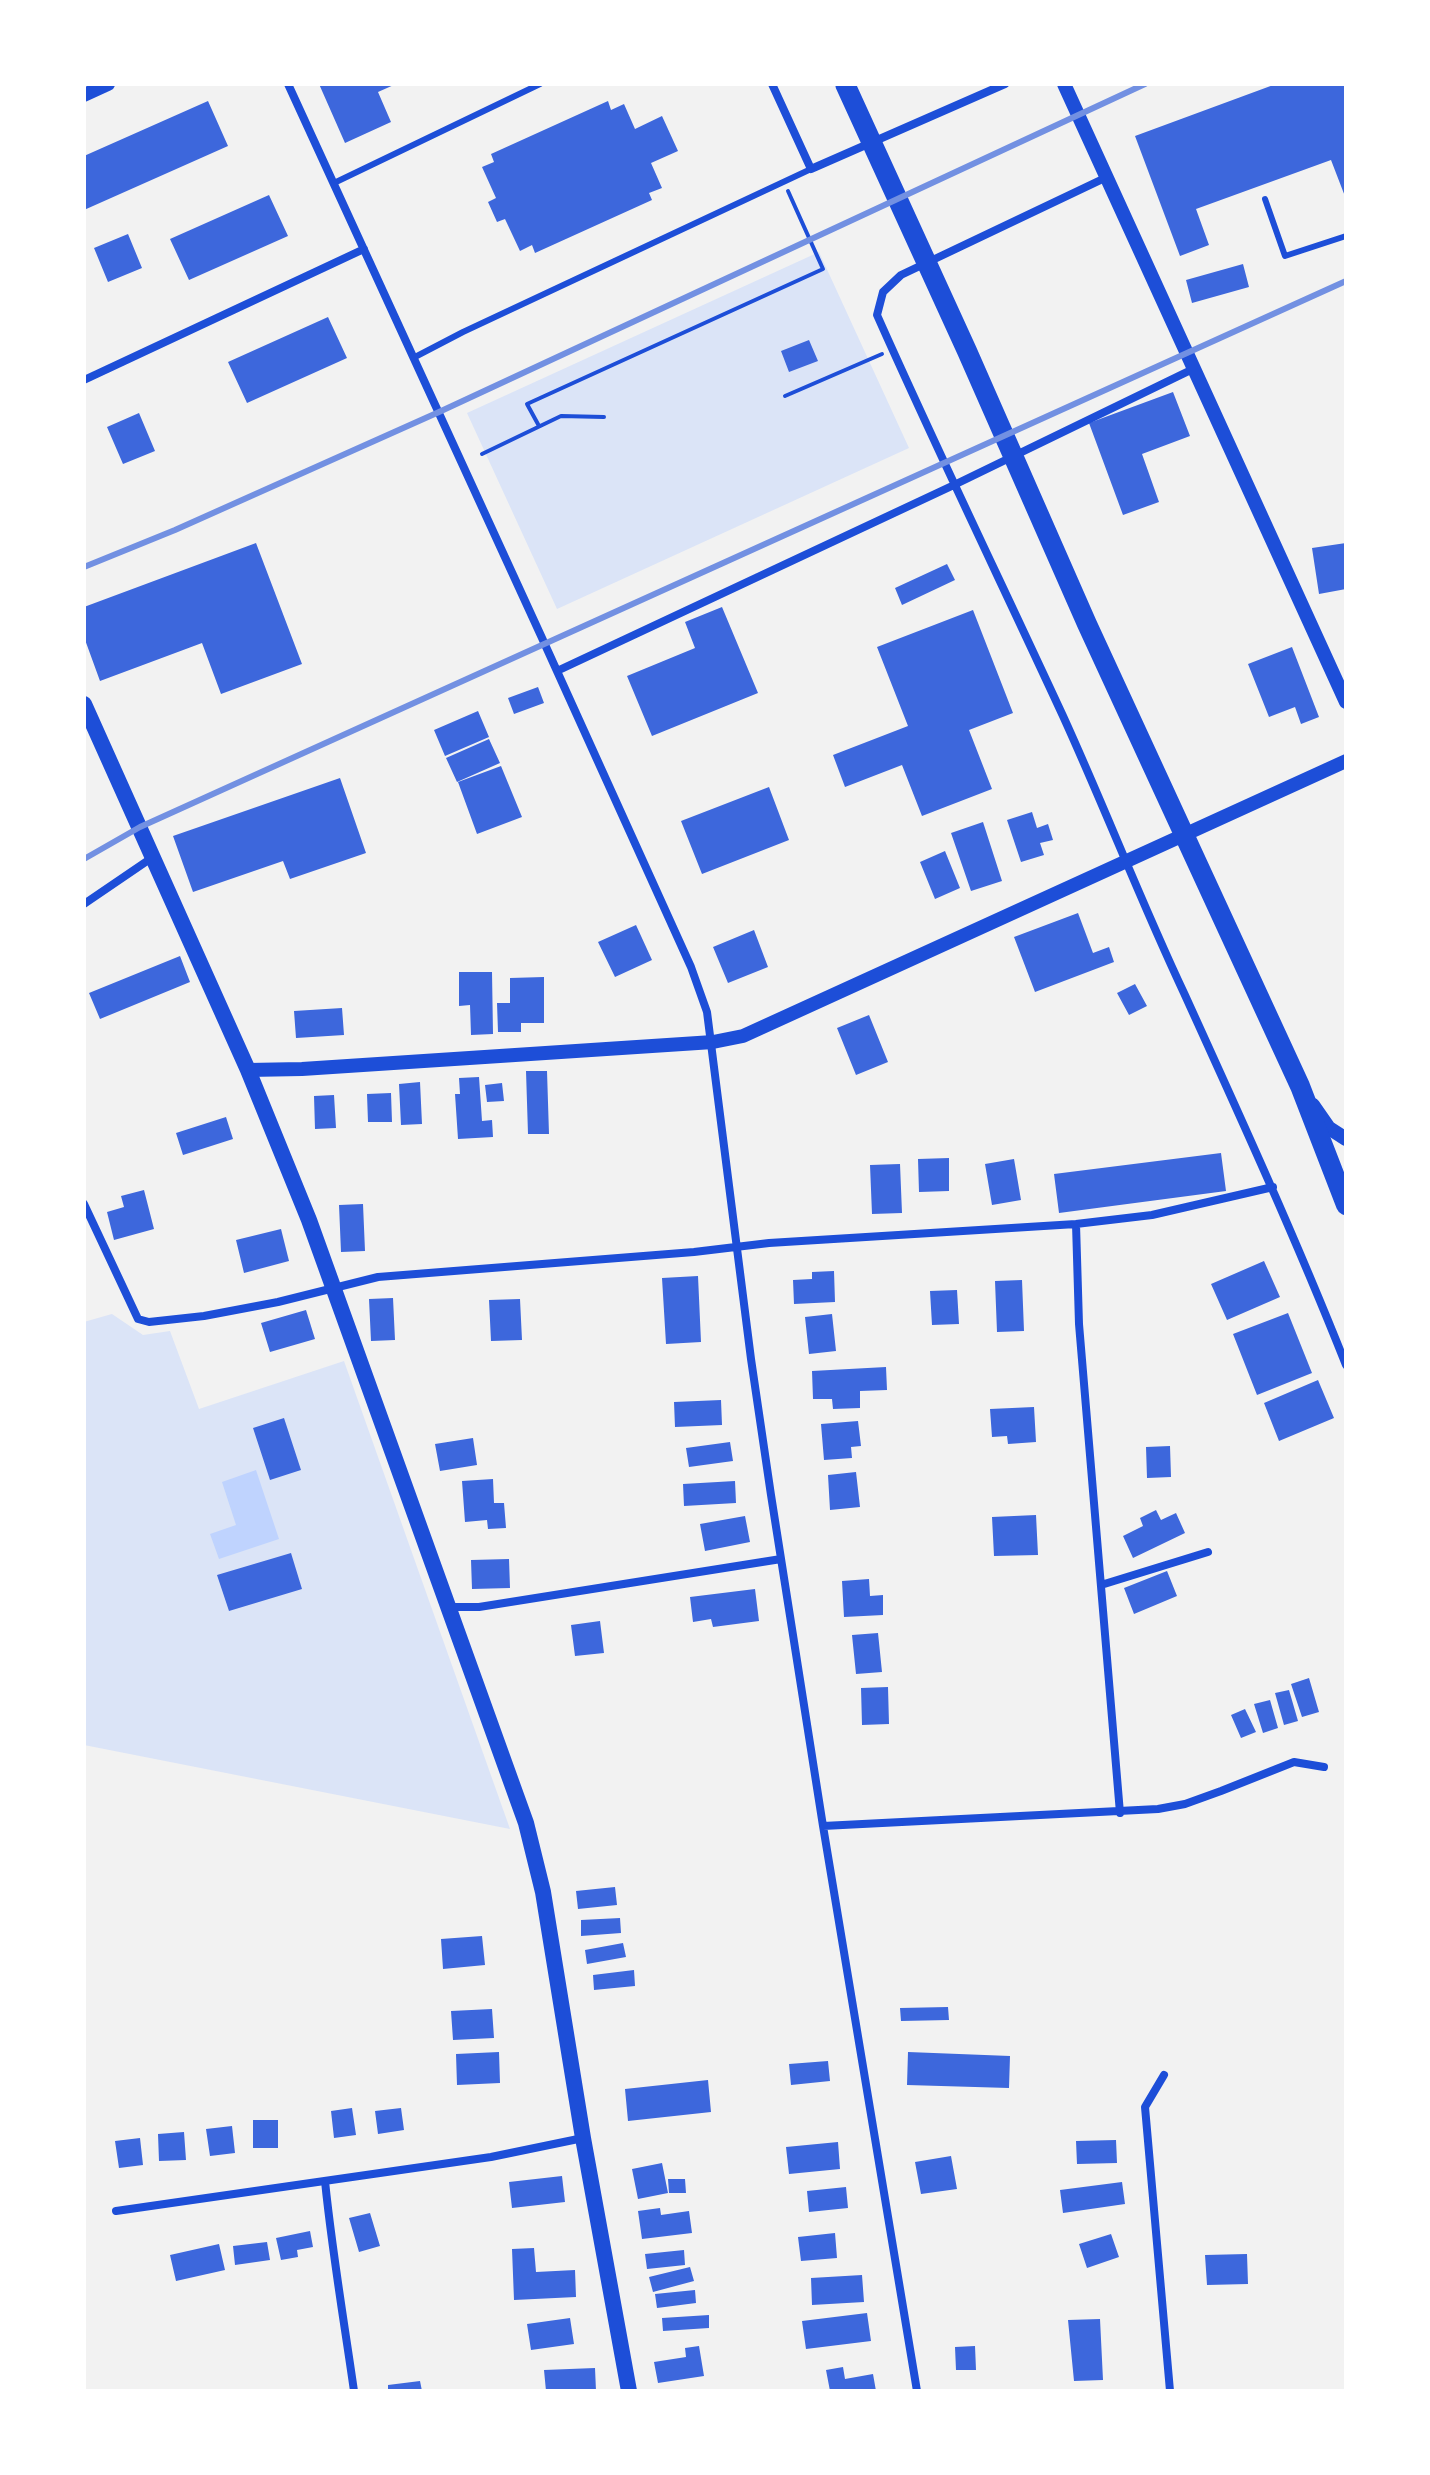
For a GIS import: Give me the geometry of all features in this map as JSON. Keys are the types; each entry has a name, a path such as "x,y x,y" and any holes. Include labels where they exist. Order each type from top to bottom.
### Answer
{"main road":[{"path":"845,84 1087,624 1300,1086 1346,1205"},
{"path":"84,704 248,1070 335,1288 515,1787 543,1892 629,2391"}],"street":[{"path":"84,95 108,84"},
{"path":"288,84 691,967 707,1012 736,1246 781,1559 917,2391"},
{"path":"772,84 811,169 1005,84"},
{"path":"1064,84 1346,702"},
{"path":"1107,177 901,275 883,292 877,315 1128,862 1273,1187 1346,1365"},
{"path":"84,380 364,249"},
{"path":"557,671 1193,369"},
{"path":"248,1070 713,1042 743,1036 1346,761"},
{"path":"84,904 153,857"},
{"path":"1300,1086 1329,1128 1346,1139"},
{"path":"84,1204 138,1319 149,1322 204,1316 378,1277 736,1246 1076,1224 1152,1215 1273,1187"},
{"path":"1076,1224 1079,1324 1120,1813"},
{"path":"1101,1585 1208,1552"},
{"path":"450,1607 479,1607 781,1559"},
{"path":"823,1826 1120,1813 1185,1804 1294,1762 1324,1767"},
{"path":"1164,2075 1145,2107 1170,2391"},
{"path":"116,2211 491,2157 583,2138"},
{"path":"325,2181 332,2253 354,2391"}],"lane":[{"path":"334,183 540,84"},
{"path":"415,357 811,169"},
{"path":"1265,199 1285,256 1346,236"}],"path":[{"path":"539,426 527,404 823,269 784,182"},
{"path":"785,396 893,349"},
{"path":"482,454 561,416 604,417"}],"shaded area":[{"path":"819,252 909,448 557,609 467,413"},
{"path":"112,1314 143,1335 170,1331 199,1409 344,1361 510,1829 84,1745 84,1322"}],"water":[{"path":"256,1470 279,1539 219,1559 210,1534 236,1525 222,1482"}],"building":[{"path":"319,84 396,84 378,92 391,122 345,143"},
{"path":"1276,84 1346,84 1346,199 1331,160 1196,209 1209,245 1180,256 1135,136"},
{"path":"208,101 228,146 84,210 84,156"},
{"path":"608,101 611,110 624,104 635,129 662,116 678,151 651,163 662,188 649,193 652,200 535,253 532,245 520,251 505,219 497,222 488,202 496,198 482,167 494,162 491,154"},
{"path":"269,195 288,236 189,280 170,239"},
{"path":"128,234 142,268 108,282 94,248"},
{"path":"1243,264 1249,287 1192,303 1186,280"},
{"path":"328,317 347,358 247,403 228,362"},
{"path":"809,340 818,361 789,372 781,351"},
{"path":"1173,392 1190,436 1142,454 1159,502 1123,515 1089,423"},
{"path":"139,413 155,451 123,464 107,427"},
{"path":"256,543 302,664 221,694 202,643 100,681 84,637 84,607"},
{"path":"1346,543 1346,589 1319,594 1312,548"},
{"path":"947,564 955,580 902,605 895,588"},
{"path":"722,607 758,693 652,736 627,676 695,648 685,622"},
{"path":"973,610 1013,713 969,730 992,789 922,816 902,765 845,787 833,755 908,726 877,647"},
{"path":"1292,647 1319,717 1301,724 1295,707 1269,717 1248,664"},
{"path":"538,687 544,703 514,714 508,698"},
{"path":"478,711 489,737 445,756 434,730"},
{"path":"489,739 500,763 457,782 446,758"},
{"path":"501,766 522,817 477,834 458,782"},
{"path":"340,778 366,853 290,879 283,861 193,892 173,836"},
{"path":"769,787 789,840 702,874 681,821"},
{"path":"1032,812 1037,828 1048,824 1053,840 1040,843 1044,855 1021,862 1007,820"},
{"path":"983,822 1002,881 971,891 951,833"},
{"path":"945,851 960,888 935,899 920,862"},
{"path":"1078,913 1093,953 1109,947 1114,962 1035,992 1014,937"},
{"path":"636,925 652,960 615,977 598,942"},
{"path":"754,930 768,967 728,983 713,947"},
{"path":"180,956 190,982 100,1019 89,993"},
{"path":"459,972 492,972 493,1034 471,1035 470,1005 459,1006"},
{"path":"544,977 544,1023 521,1023 521,1032 498,1032 497,1003 510,1003 510,978"},
{"path":"1135,984 1147,1006 1129,1015 1117,993"},
{"path":"342,1008 344,1035 296,1038 294,1011"},
{"path":"869,1015 888,1062 856,1075 837,1028"},
{"path":"526,1071 547,1071 549,1134 528,1134"},
{"path":"479,1077 482,1121 492,1120 493,1137 458,1139 455,1094 460,1094 459,1078"},
{"path":"420,1082 422,1124 401,1125 399,1084"},
{"path":"502,1083 504,1101 487,1102 485,1085"},
{"path":"391,1093 392,1122 368,1122 367,1094"},
{"path":"334,1095 336,1128 315,1129 314,1096"},
{"path":"226,1117 233,1139 183,1155 176,1133"},
{"path":"1221,1153 1226,1191 1059,1213 1054,1174"},
{"path":"949,1158 949,1191 919,1192 918,1159"},
{"path":"1014,1159 1021,1200 992,1205 985,1164"},
{"path":"900,1164 902,1213 872,1214 870,1165"},
{"path":"144,1190 154,1229 114,1240 107,1212 124,1207 121,1196"},
{"path":"363,1204 365,1251 341,1252 339,1205"},
{"path":"281,1229 289,1261 244,1273 236,1240"},
{"path":"1264,1261 1280,1297 1227,1320 1211,1284"},
{"path":"834,1271 835,1302 794,1304 793,1280 812,1279 812,1272"},
{"path":"698,1276 701,1342 666,1344 662,1278"},
{"path":"1022,1280 1024,1331 997,1332 995,1281"},
{"path":"957,1290 959,1324 932,1325 930,1291"},
{"path":"393,1298 395,1340 371,1341 369,1299"},
{"path":"520,1299 522,1340 491,1341 489,1300"},
{"path":"306,1310 315,1339 270,1352 261,1323"},
{"path":"1288,1313 1312,1373 1257,1395 1233,1334"},
{"path":"832,1314 836,1351 809,1354 805,1317"},
{"path":"886,1367 887,1390 860,1391 860,1408 833,1409 832,1399 813,1399 812,1371"},
{"path":"1318,1380 1334,1418 1279,1441 1264,1403"},
{"path":"721,1400 722,1425 675,1427 674,1402"},
{"path":"1034,1407 1036,1442 1008,1444 1007,1436 992,1437 990,1409"},
{"path":"284,1418 301,1470 270,1480 253,1428"},
{"path":"858,1421 861,1446 851,1447 852,1458 824,1460 821,1424"},
{"path":"473,1438 477,1465 440,1471 435,1444"},
{"path":"730,1442 733,1461 689,1467 686,1448"},
{"path":"1170,1446 1171,1477 1147,1478 1146,1447"},
{"path":"856,1472 860,1507 830,1510 828,1475"},
{"path":"493,1479 494,1503 504,1503 506,1528 488,1529 487,1520 465,1522 462,1481"},
{"path":"735,1481 736,1503 684,1506 683,1484"},
{"path":"1156,1510 1161,1520 1176,1513 1185,1533 1133,1558 1123,1536 1143,1526 1140,1518"},
{"path":"1036,1515 1038,1555 994,1556 992,1517"},
{"path":"745,1516 750,1542 705,1551 700,1524"},
{"path":"291,1553 302,1589 229,1611 217,1575"},
{"path":"509,1559 510,1588 472,1589 471,1560"},
{"path":"1167,1571 1177,1596 1134,1614 1124,1588"},
{"path":"869,1579 870,1596 883,1595 883,1615 844,1617 842,1581"},
{"path":"755,1589 759,1621 713,1627 711,1619 693,1622 690,1597"},
{"path":"600,1621 604,1653 575,1656 571,1625"},
{"path":"878,1633 882,1672 856,1674 852,1635"},
{"path":"1309,1678 1319,1712 1302,1717 1291,1684"},
{"path":"888,1687 889,1724 862,1725 861,1688"},
{"path":"1289,1690 1298,1721 1284,1725 1275,1693"},
{"path":"1270,1700 1278,1728 1263,1733 1254,1704"},
{"path":"1245,1709 1256,1732 1241,1738 1231,1715"},
{"path":"615,1887 617,1905 578,1909 576,1891"},
{"path":"620,1918 621,1933 581,1936 581,1920"},
{"path":"482,1936 485,1965 443,1969 441,1939"},
{"path":"623,1943 626,1957 587,1964 585,1950"},
{"path":"634,1970 635,1986 594,1990 593,1975"},
{"path":"948,2007 949,2020 901,2021 900,2008"},
{"path":"492,2009 494,2038 453,2040 451,2011"},
{"path":"499,2052 500,2083 457,2085 456,2054"},
{"path":"908,2052 1010,2056 1009,2088 907,2085"},
{"path":"828,2061 830,2081 791,2085 789,2064"},
{"path":"708,2080 711,2112 628,2121 625,2089"},
{"path":"352,2108 356,2135 334,2138 331,2111"},
{"path":"401,2108 404,2130 378,2134 375,2111"},
{"path":"253,2120 278,2120 278,2148 253,2148"},
{"path":"232,2126 235,2153 210,2156 206,2129"},
{"path":"184,2132 186,2160 159,2161 158,2134"},
{"path":"140,2138 143,2165 119,2168 115,2141"},
{"path":"1116,2140 1117,2163 1077,2164 1076,2141"},
{"path":"838,2142 840,2169 789,2174 786,2147"},
{"path":"951,2156 957,2189 921,2194 915,2162"},
{"path":"662,2163 668,2193 638,2199 632,2169"},
{"path":"562,2176 565,2202 512,2208 509,2182"},
{"path":"668,2179 685,2179 686,2193 669,2193"},
{"path":"1122,2182 1125,2204 1063,2213 1060,2190"},
{"path":"846,2187 848,2208 809,2212 807,2191"},
{"path":"660,2208 661,2215 689,2211 692,2233 642,2239 638,2211"},
{"path":"370,2213 380,2246 359,2252 349,2218"},
{"path":"310,2231 313,2247 297,2250 298,2257 281,2260 276,2238"},
{"path":"835,2233 837,2258 801,2261 798,2237"},
{"path":"1111,2234 1119,2257 1087,2268 1079,2244"},
{"path":"267,2242 270,2260 235,2265 233,2246"},
{"path":"219,2244 225,2270 176,2281 170,2255"},
{"path":"534,2248 536,2272 575,2270 576,2297 514,2300 512,2249"},
{"path":"684,2250 685,2265 647,2269 645,2254"},
{"path":"1247,2254 1248,2284 1207,2285 1205,2255"},
{"path":"690,2267 694,2281 653,2292 649,2277"},
{"path":"862,2275 864,2302 812,2305 811,2278"},
{"path":"695,2290 696,2303 657,2308 655,2294"},
{"path":"867,2313 871,2341 806,2349 802,2321"},
{"path":"709,2315 709,2328 663,2331 662,2318"},
{"path":"570,2318 574,2344 531,2350 527,2324"},
{"path":"1100,2319 1103,2380 1074,2381 1068,2320"},
{"path":"699,2346 704,2376 658,2383 654,2362 686,2357 685,2348"},
{"path":"975,2346 976,2370 956,2370 955,2347"},
{"path":"843,2367 845,2379 873,2374 876,2391 830,2391 826,2370"},
{"path":"595,2368 596,2391 546,2391 544,2370"},
{"path":"420,2381 422,2391 388,2391 388,2385"}],"railway":[{"path":"84,567 175,530 439,412 1145,84"},
{"path":"84,859 140,827 1346,281"}]}
